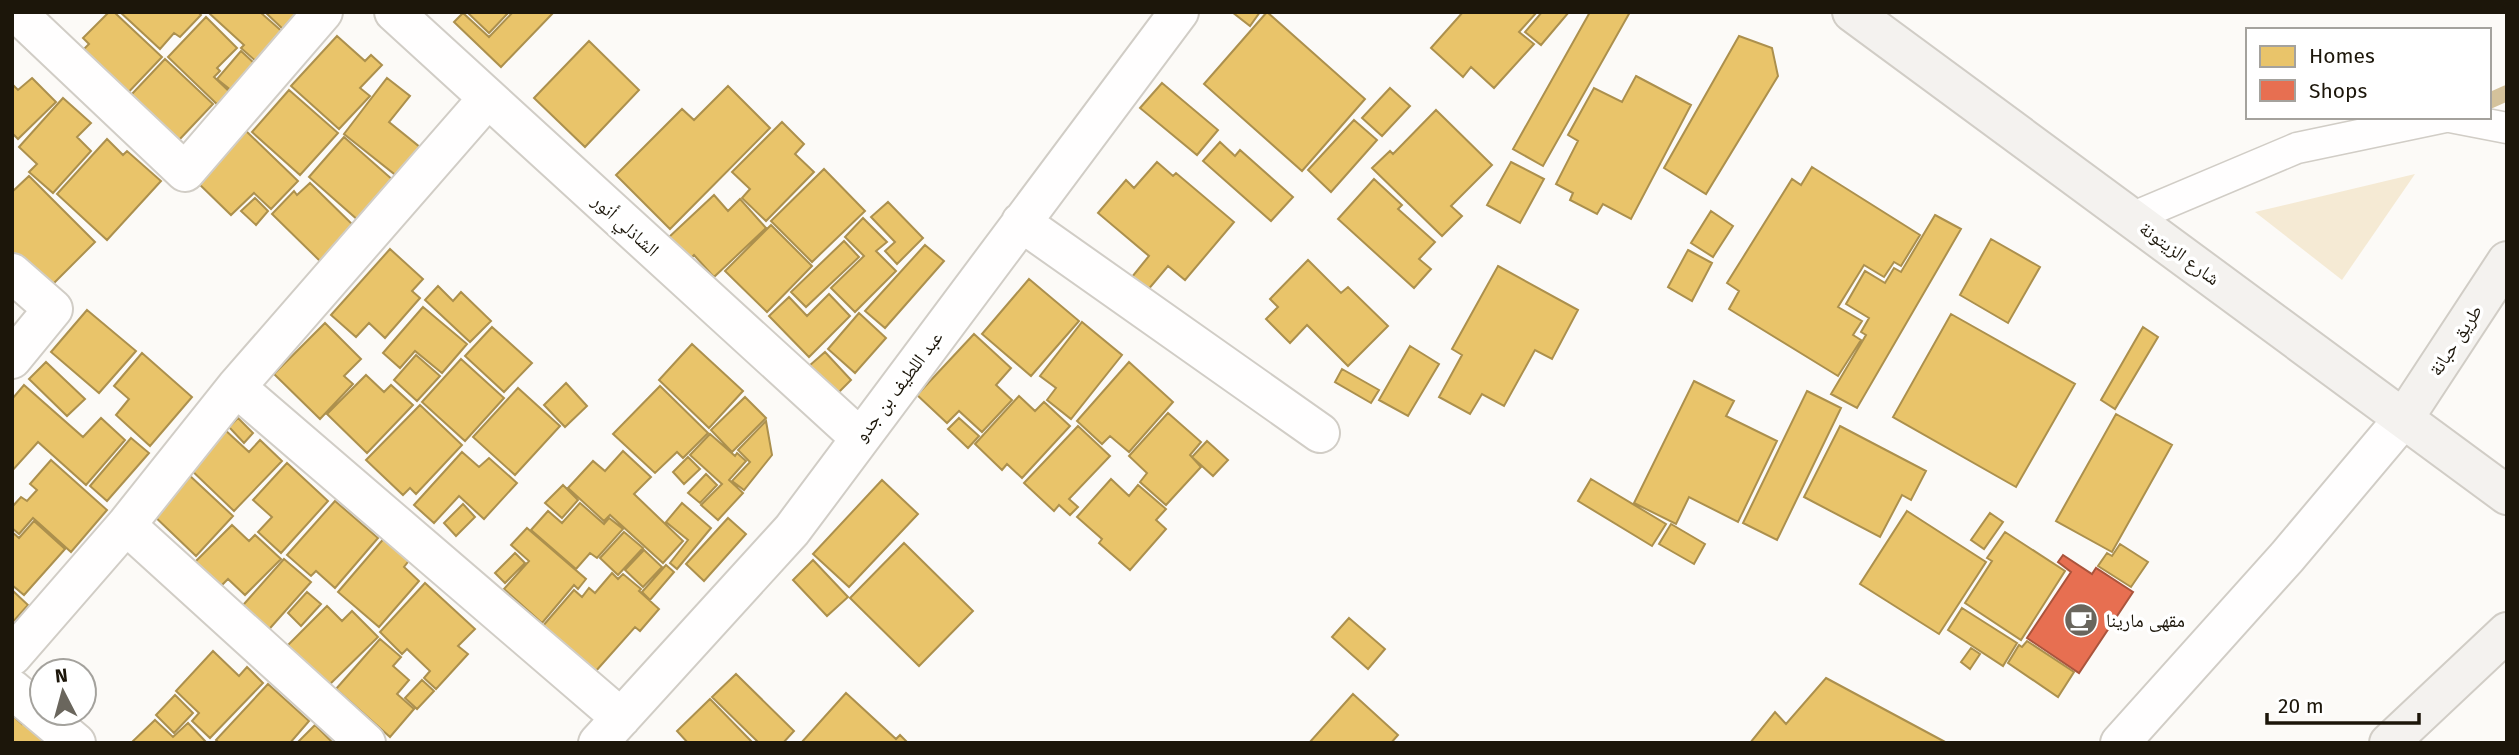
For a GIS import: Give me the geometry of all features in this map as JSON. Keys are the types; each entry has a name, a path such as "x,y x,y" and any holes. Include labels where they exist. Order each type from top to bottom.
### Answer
{"street":[{"path":"16,12 186,172 323,12"},
{"name":"الشاذلي أنور","path":"394,12 859,438"},
{"name":"عبد اللطيف بن جدو","path":"609,730 792,530 1179,12"},
{"name":"شارع الزيتونة","path":"1852,12 2507,495"},
{"path":"12,656 126,525 236,387 488,99"},
{"path":"1021,222 1320,433"},
{"name":"طريق حبانة","path":"2404,418 2507,261"},
{"path":"12,273 53,309 12,359"},
{"path":"236,387 609,730"},
{"path":"2120,743 2287,557 2404,418"},
{"path":"126,525 366,743"},
{"path":"2389,743 2507,632"},
{"path":"12,689 76,743"}],"lane":[{"path":"2131,218 2297,148 2438,119"},
{"path":"2459,119 2507,128"}],"shaded area":[{"path":"2415,174 2342,280 2255,212"}],"building: Homes":[{"path":"109,12 114,12 162,57 121,100 76,57 89,44 83,38"},
{"path":"120,12 198,12 201,15 180,37 174,33 160,49"},
{"path":"260,12 285,34 258,63 241,48 244,45 210,14"},
{"path":"265,12 302,12 286,32"},
{"path":"467,12 509,12 489,33"},
{"path":"513,12 554,12 501,67 454,22 463,13 489,37"},
{"path":"1232,12 1260,12 1250,26"},
{"path":"1267,12 1365,99 1302,171 1204,84"},
{"path":"1463,12 1537,12 1519,32 1534,44 1494,88 1471,67 1463,77 1431,48"},
{"path":"1542,12 1569,12 1541,45 1525,32"},
{"path":"1590,12 1630,12 1543,166 1513,149"},
{"path":"206,17 237,48 217,68 220,71 214,77 234,96 222,109 168,57"},
{"path":"337,36 365,61 371,55 382,65 360,88 370,96 339,129 291,86"},
{"path":"1739,36 1772,48 1778,76 1706,194 1664,168"},
{"path":"589,41 639,90 585,147 534,98"},
{"path":"241,51 255,64 232,91 217,79"},
{"path":"165,59 213,104 179,140 131,95"},
{"path":"1636,76 1691,105 1631,219 1603,204 1597,214 1570,200 1573,193 1556,184 1578,141 1568,135 1594,88 1622,102"},
{"path":"32,78 56,102 18,139 12,133 12,84 18,90"},
{"path":"387,78 410,96 389,122 421,148 398,177 344,134"},
{"path":"1162,83 1218,130 1197,155 1140,108"},
{"path":"728,86 770,128 670,229 616,175 682,109 694,120"},
{"path":"1390,88 1410,106 1382,136 1362,118"},
{"path":"289,90 338,133 300,175 252,132"},
{"path":"63,98 91,123 77,137 91,151 53,193 29,172 37,164 19,147"},
{"path":"1436,110 1492,165 1451,206 1462,216 1442,236 1372,168 1390,151 1393,154"},
{"path":"1354,120 1377,140 1331,192 1308,170"},
{"path":"782,122 804,144 795,154 814,172 766,221 742,198 750,189 732,172"},
{"path":"246,131 298,181 271,209 254,193 231,215 196,181"},
{"path":"344,137 394,181 359,221 309,177"},
{"path":"107,139 123,155 127,151 161,181 107,240 57,194"},
{"path":"1220,142 1235,156 1240,150 1293,197 1271,221 1203,161"},
{"path":"1157,162 1173,176 1176,173 1234,222 1185,280 1168,266 1147,291 1132,277 1149,256 1098,213 1126,180 1134,188"},
{"path":"1511,162 1544,179 1520,223 1487,205"},
{"path":"1812,167 1920,235 1901,266 1894,262 1884,277 1864,265 1838,307 1862,321 1853,335 1861,340 1838,376 1729,309 1739,291 1727,283 1792,179 1801,185"},
{"path":"824,169 865,211 812,262 771,221"},
{"path":"29,176 95,242 44,293 12,261 12,192"},
{"path":"1374,179 1402,205 1398,209 1435,242 1419,259 1431,269 1414,288 1338,219"},
{"path":"310,183 354,226 320,261 272,214 294,191 297,195"},
{"path":"714,195 728,211 740,199 766,228 714,277 694,255 689,260 668,238"},
{"path":"255,198 268,211 256,225 241,211"},
{"path":"888,202 923,238 897,264 885,251 895,242 871,217"},
{"path":"1711,211 1733,226 1713,257 1691,243"},
{"path":"1935,215 1961,229 1857,408 1831,394 1866,335 1861,332 1869,318 1846,304 1865,271 1885,283 1894,268 1901,272"},
{"path":"863,218 887,242 876,251 896,271 855,312 831,288 864,256 845,237"},
{"path":"771,225 812,266 767,312 725,271"},
{"path":"1991,239 2040,267 2008,323 1960,295"},
{"path":"844,241 859,257 806,307 791,292"},
{"path":"925,245 944,261 885,328 865,311"},
{"path":"390,249 423,279 412,291 420,298 385,338 369,323 356,337 331,315"},
{"path":"1688,250 1712,263 1692,301 1668,287"},
{"path":"1308,260 1341,293 1348,287 1388,326 1348,366 1307,325 1290,343 1266,319 1278,307 1270,299"},
{"path":"1498,266 1578,310 1552,359 1535,350 1504,406 1482,394 1470,414 1439,397 1462,355 1452,349"},
{"path":"1029,279 1079,321 1031,376 982,334"},
{"path":"438,286 453,301 461,292 491,321 470,342 425,300"},
{"path":"829,294 850,316 809,357 769,316 789,297 807,316"},
{"path":"423,307 467,344 442,373 415,351 400,368 383,353"},
{"path":"87,310 136,351 99,393 51,352"},
{"path":"859,313 886,338 855,373 828,349"},
{"path":"1951,314 2075,384 2016,487 1893,417"},
{"path":"1082,322 1122,355 1071,419 1047,400 1056,388 1040,376"},
{"path":"325,323 361,359 344,376 353,384 320,419 274,374"},
{"path":"492,327 532,363 504,392 465,356"},
{"path":"2143,327 2158,337 2115,409 2101,400"},
{"path":"974,334 1011,368 996,385 1012,400 982,432 959,411 947,423 917,395"},
{"path":"692,344 743,391 709,428 659,380"},
{"path":"1410,346 1439,364 1408,416 1379,400"},
{"path":"825,352 851,380 836,395 809,366"},
{"path":"142,353 192,397 150,446 116,415 129,399 114,386"},
{"path":"416,355 440,376 417,401 394,380"},
{"path":"461,359 504,398 465,441 422,402"},
{"path":"46,362 85,399 67,416 29,379"},
{"path":"1129,362 1173,402 1129,452 1110,436 1102,444 1077,421"},
{"path":"1342,369 1379,390 1371,403 1335,382"},
{"path":"366,375 384,392 391,385 413,405 367,453 327,414"},
{"path":"1694,381 1734,401 1726,416 1777,441 1738,522 1689,497 1676,524 1634,503"},
{"path":"566,383 587,406 565,427 544,405"},
{"path":"24,385 83,437 101,418 125,440 86,485 38,442 12,471 12,399"},
{"path":"660,386 708,433 683,458 677,452 655,473 613,434"},
{"path":"518,388 560,426 515,475 473,437"},
{"path":"1807,391 1841,408 1777,540 1743,523"},
{"path":"1019,396 1035,411 1044,402 1070,426 1022,478 1007,464 1002,470 975,444"},
{"path":"745,397 766,418 732,452 711,430"},
{"path":"420,405 462,445 416,494 410,488 403,495 366,460"},
{"path":"1168,413 1201,442 1190,455 1201,467 1166,505 1140,482 1147,473 1129,456"},
{"path":"2116,414 2172,445 2112,552 2056,521"},
{"path":"238,418 253,433 244,443 229,427"},
{"path":"959,418 979,436 968,448 948,429"},
{"path":"766,421 772,455 744,490 732,481 750,462 738,450"},
{"path":"1078,426 1110,456 1069,499 1078,507 1070,515 1059,505 1054,511 1024,483"},
{"path":"1840,426 1926,471 1911,500 1902,495 1880,537 1804,497"},
{"path":"224,429 249,452 260,440 282,461 234,511 188,467"},
{"path":"710,434 735,456 737,453 746,461 729,480 743,493 718,520 701,505 722,484 690,455"},
{"path":"131,438 149,453 107,501 90,486"},
{"path":"1207,441 1228,460 1213,476 1192,457"},
{"path":"623,451 651,477 634,494 683,541 663,563 610,515 604,521 568,488 593,461 605,471"},
{"path":"462,452 479,467 489,458 517,483 484,519 459,496 434,523 414,505"},
{"path":"688,457 700,469 684,484 673,472"},
{"path":"51,460 107,510 71,552 33,518 19,534 12,528 12,507 21,497 27,501 37,490 30,484"},
{"path":"287,463 328,501 281,553 258,532 272,517 253,500"},
{"path":"188,474 233,516 196,556 151,513"},
{"path":"706,474 717,485 700,503 688,493"},
{"path":"1111,479 1129,496 1138,485 1166,509 1156,520 1166,529 1130,570 1099,543 1102,539 1077,517"},
{"path":"1591,479 1666,524 1652,546 1578,501"},
{"path":"882,480 918,514 849,587 813,554"},
{"path":"563,485 578,500 562,518 545,503"},
{"path":"335,501 378,538 335,588 316,571 311,576 287,555"},
{"path":"580,503 604,524 609,518 623,529 597,558 590,553 576,569 531,530 548,511 562,523"},
{"path":"682,503 711,528 677,569 670,563 688,540 666,522"},
{"path":"463,504 475,517 456,536 444,523"},
{"path":"1907,511 1986,562 1939,634 1860,584"},
{"path":"1990,513 2003,522 1984,549 1971,540"},
{"path":"728,518 746,534 704,581 686,564"},
{"path":"34,521 65,549 24,595 12,585 12,532 19,538"},
{"path":"1671,524 1705,544 1694,564 1659,544"},
{"path":"232,525 249,541 255,535 281,559 245,595 228,579 219,588 194,563"},
{"path":"527,528 586,579 578,589 574,585 542,623 504,589 529,561 511,545"},
{"path":"624,532 643,548 618,575 600,558"},
{"path":"2005,532 2065,571 2021,640 1965,603 1992,561 1987,558"},
{"path":"386,536 411,558 404,567 419,581 379,627 338,592"},
{"path":"904,543 973,611 919,666 850,598"},
{"path":"2120,544 2148,562 2131,587 2098,566 2107,553 2112,556"},
{"path":"644,550 662,567 643,587 625,570"},
{"path":"515,553 525,563 505,583 495,573"},
{"path":"284,559 311,582 264,635 237,612"},
{"path":"813,560 848,597 827,616 793,580"},
{"path":"666,565 674,572 650,600 642,592"},
{"path":"612,573 618,579 623,574 659,609 640,631 635,627 595,672 542,627 574,590 582,597 589,588 595,593"},
{"path":"425,583 475,629 458,646 468,654 436,689 424,678 430,671 407,649 402,654 380,632"},
{"path":"12,590 28,605 12,623"},
{"path":"307,592 321,604 301,626 288,613"},
{"path":"327,606 342,621 352,611 378,637 327,687 287,646"},
{"path":"1962,608 2017,643 2003,666 1948,630"},
{"path":"1349,618 1385,649 1368,669 1332,637"},
{"path":"380,639 401,657 393,666 409,680 397,694 414,709 390,737 336,689"},
{"path":"2027,641 2074,672 2058,697 2008,663 2019,645 2022,647"},
{"path":"1971,648 1980,654 1970,669 1961,662"},
{"path":"213,651 239,676 247,667 263,683 210,738 192,721 199,713 176,691"},
{"path":"736,674 794,731 783,743 759,743 712,697"},
{"path":"1826,678 1947,743 1750,743 1775,712 1786,724"},
{"path":"422,680 434,691 417,709 405,698"},
{"path":"268,684 309,721 290,743 219,743 216,740"},
{"path":"846,693 896,739 900,735 908,743 801,743"},
{"path":"1353,694 1398,735 1391,743 1309,743"},
{"path":"175,695 193,713 174,733 156,715"},
{"path":"710,699 753,743 688,743 677,731"},
{"path":"12,715 22,724 27,719 28,727 35,727 47,739 43,743 12,743"},
{"path":"155,720 173,737 188,723 207,743 131,743"},
{"path":"315,725 333,743 297,743"}],"building: Shops":[{"path":"2063,555 2092,574 2096,568 2133,592 2079,673 2027,638 2071,572 2058,562"}],"waterway":[{"path":"2491,100 2507,93"}],"place":[{"name":"مقهى مارينا","path":"2081,620"}]}
